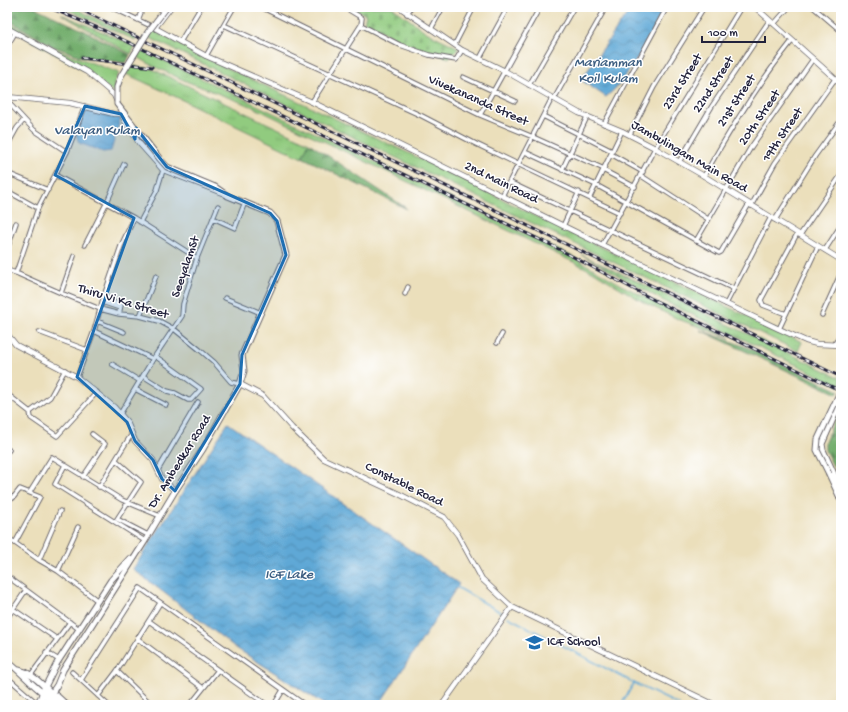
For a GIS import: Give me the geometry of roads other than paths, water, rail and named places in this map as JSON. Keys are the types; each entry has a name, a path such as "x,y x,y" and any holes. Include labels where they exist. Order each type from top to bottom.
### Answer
{"main road":[{"path":"167,7 148,32 121,76 117,87 117,104 159,158 167,166 215,187 228,196 270,213 277,221 286,255 242,355 244,371 240,384"},
{"name":"Dr. Ambedkar Road","path":"52,696 66,666 175,491 203,449 240,384"},
{"path":"841,390 818,440 817,450 841,500"},
{"path":"841,401 822,444 823,450 841,489"},
{"name":"Dr. Ambedkar Road","path":"44,690 60,660 111,580 138,552"},
{"path":"7,661 30,676 44,690"},
{"path":"19,670 26,679 44,690 62,705"},
{"path":"39,704 44,690"},
{"path":"39,704 52,696"},
{"path":"52,696 55,705"}],"street":[{"path":"111,7 155,28 171,7"},
{"path":"138,20 143,7"},
{"path":"180,42 201,7"},
{"path":"206,56 234,7"},
{"name":"Vivekananda Street","path":"261,7 480,115 570,154 634,187"},
{"path":"312,102 344,49 361,25 362,18 344,7"},
{"name":"Jambulingam Main Road","path":"399,7 407,14 462,50 505,71 587,117 630,134 704,176 841,260"},
{"path":"407,14 411,7"},
{"path":"431,29 443,7"},
{"path":"455,44 474,7"},
{"path":"480,58 508,7"},
{"path":"480,115 540,7"},
{"path":"529,84 574,7"},
{"path":"502,196 543,116 606,7"},
{"path":"604,124 666,7"},
{"path":"630,134 654,88 704,7"},
{"name":"23rd Street","path":"602,245 655,148 741,7"},
{"path":"755,7 841,84"},
{"name":"22nd Street","path":"679,162 712,106 772,22 789,7"},
{"path":"813,7 841,31"},
{"path":"224,25 422,116 476,144 579,192 620,213"},
{"path":"361,25 400,45 429,55 456,60 462,50"},
{"path":"7,28 87,72 114,95 120,111 139,143 163,170 228,196"},
{"name":"2nd Main Road","path":"155,28 206,56 312,102 602,245 779,329 806,341 817,344 841,345"},
{"path":"7,46 15,33"},
{"name":"21st Street","path":"704,176 748,102 767,73 792,41"},
{"name":"20th Street","path":"696,241 751,147 813,59"},
{"path":"463,77 515,101"},
{"name":"19th Street","path":"696,241 721,253 774,163 835,79"},
{"path":"7,97 28,100 55,101 85,106 105,112 120,111"},
{"path":"7,101 24,120 46,139 67,152"},
{"path":"16,273 38,208 67,152 85,106"},
{"path":"543,116 611,153 708,219"},
{"path":"562,170 587,117"},
{"path":"7,146 16,128 24,120"},
{"path":"726,304 773,219 841,120"},
{"path":"590,198 622,131"},
{"path":"525,152 596,185 696,241"},
{"path":"85,245 124,164"},
{"path":"140,222 157,190 163,170"},
{"path":"7,173 48,190"},
{"path":"55,175 107,202 198,258"},
{"path":"786,314 763,304 761,300 798,234 841,175"},
{"path":"509,182 734,288"},
{"path":"7,191 38,208"},
{"path":"563,226 579,192"},
{"path":"213,218 235,228 245,202"},
{"name":"SeeyalamSt","path":"120,414 154,358 182,316 183,304 198,258 218,206"},
{"path":"77,377 94,331 102,300 134,218"},
{"path":"7,249 16,223"},
{"path":"825,250 841,225"},
{"path":"779,329 818,246"},
{"path":"61,293 74,256"},
{"name":"Thiru Vi Ka Street","path":"8,272 16,273 100,308 119,314 140,316 159,321 174,329 214,362 231,382 240,384"},
{"path":"822,315 841,272"},
{"path":"140,316 156,276"},
{"path":"405,294 408,287"},
{"path":"225,298 261,313"},
{"path":"102,300 121,305 119,314"},
{"path":"97,321 124,332"},
{"path":"94,331 154,358 201,389 191,400 188,400 175,393 167,391 143,376"},
{"path":"39,332 87,350"},
{"path":"835,344 841,332"},
{"path":"7,334 16,345 65,370 97,392 127,422 135,441 154,460 162,479 175,491"},
{"path":"498,343 502,334"},
{"path":"112,364 140,381"},
{"path":"30,412 50,397 65,370"},
{"name":"Constable Road","path":"240,384 263,396 292,428 324,459 444,517 458,535 482,579 512,606 715,705"},
{"path":"135,389 166,405"},
{"path":"7,394 30,412 31,418 57,436 97,392"},
{"path":"158,470 198,402"},
{"path":"83,476 105,444 92,434"},
{"path":"99,487 132,434"},
{"path":"30,492 52,457 99,487 127,502 160,516"},
{"path":"116,460 141,482 117,519 148,535"},
{"path":"65,465 55,484 145,541"},
{"path":"7,494 13,498 20,489 40,497 15,543"},
{"path":"39,560 60,511"},
{"path":"58,571 78,527"},
{"path":"7,537 39,560 58,571 98,601"},
{"path":"7,576 80,629"},
{"path":"81,680 140,588 305,705"},
{"path":"7,618 26,590"},
{"path":"98,696 117,671 160,603"},
{"path":"442,705 512,606"},
{"path":"13,609 57,639"},
{"path":"149,621 267,705"},
{"path":"30,676 46,652 70,622"},
{"path":"138,639 203,688"},
{"path":"46,652 60,660 66,666"},
{"path":"190,705 218,670"},
{"path":"117,671 152,705"},
{"path":"72,672 108,705"},
{"path":"7,677 39,704"},
{"path":"274,705 283,690"},
{"path":"52,696 68,705"}],"water":[{"name":"Mariamman Koil Kulam","path":"632,7 664,7 645,46 620,84 606,97 581,80"},
{"name":"Valayan Kulam","path":"87,111 121,117 111,151 103,152 79,143 76,135 84,114"},
{"name":"ICF Lake","path":"228,423 459,584 379,705 325,705 236,648 133,569"}],"waterway":[{"path":"455,586 502,613"},
{"path":"508,617 679,705"},
{"path":"621,705 634,683"}],"railway":[{"path":"48,7 105,31 553,246 654,300 841,391"},
{"path":"75,7 841,377"},
{"path":"82,58 152,67"}],"place":[{"name":"ICF School","path":"534,642"}]}
